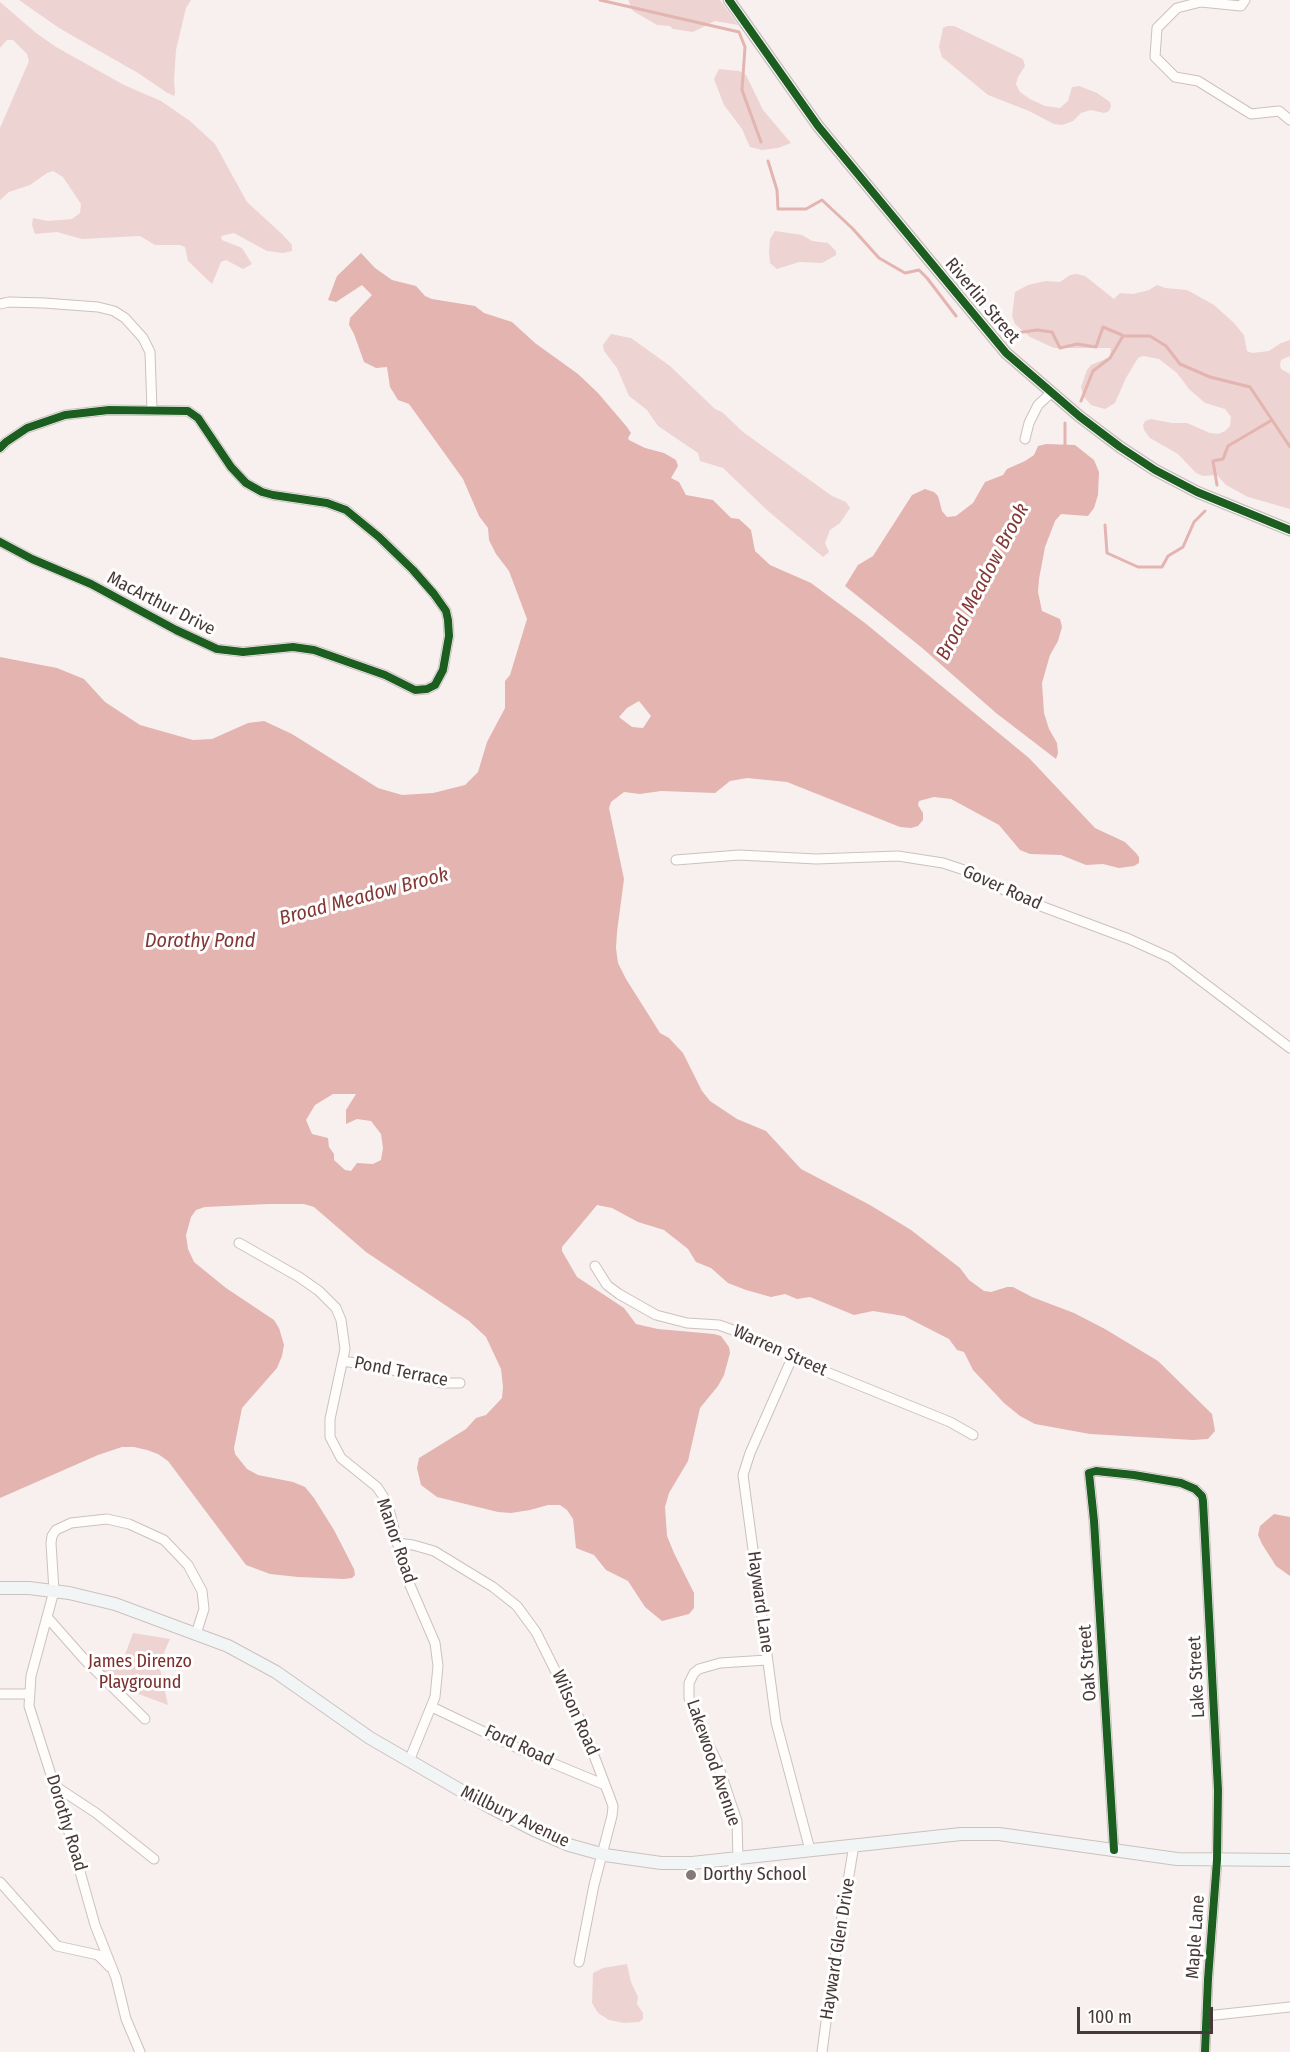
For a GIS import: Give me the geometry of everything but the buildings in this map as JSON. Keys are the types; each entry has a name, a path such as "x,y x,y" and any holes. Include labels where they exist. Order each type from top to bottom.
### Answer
{"main road":[{"name":"Millbury Avenue","path":"0,1588 54,1591 115,1604 255,1659 409,1761 534,1830 569,1845 603,1855 662,1863 692,1863 961,1834 999,1834 1177,1859 1290,1860"}],"street":[{"name":"Riverlin Street","path":"729,0 819,126 1006,354 1120,447 1155,470 1197,492 1290,530"},
{"path":"1245,0 1241,6 1201,2 1177,8 1157,28 1155,57 1175,77 1198,81 1251,114 1279,111 1290,120"},
{"path":"0,304 44,303 98,307 114,311 125,318 142,338 150,352 152,410 109,410 65,415 27,428 0,448"},
{"path":"1025,439 1029,423 1038,405 1051,393"},
{"name":"MacArthur Drive","path":"0,542 32,559 91,584 210,647 243,652 304,648 357,664 415,690 428,689 435,685 443,670 446,657 449,636 448,620 446,611 413,570 379,537 346,510 327,503 273,495 246,483 231,467 210,434 193,413 182,410 152,410"},
{"name":"Gover Road","path":"676,860 739,855 816,859 898,856 943,863 964,870 1022,899 1129,939 1171,958 1290,1048"},
{"name":"Manor Road","path":"239,1243 299,1277 329,1299 341,1320 345,1340 329,1428 330,1437 341,1458 377,1487 383,1496 406,1576 435,1643 438,1677 432,1707 409,1761"},
{"name":"Warren Street","path":"595,1266 613,1290 657,1315 687,1323 719,1325 752,1337 792,1358 950,1422 973,1435"},
{"name":"Hayward Lane","path":"792,1358 750,1453 743,1475 776,1722 810,1851"},
{"name":"Pond Terrace","path":"343,1361 384,1368 442,1383 460,1383"},
{"name":"Lake Street","path":"1089,1473 1096,1471 1162,1479 1190,1486 1200,1494 1204,1508 1218,1790 1217,1860"},
{"name":"Oak Street","path":"1089,1473 1108,1727 1114,1850"},
{"name":"Dorothy Road","path":"140,2052 126,2019 114,1971 95,1925 56,1786 29,1706 31,1676 54,1591 52,1536 61,1527 80,1521 107,1519 129,1524 164,1540 188,1565 198,1580 204,1609 196,1634"},
{"name":"Wilson Road","path":"397,1544 413,1545 434,1551 493,1587 525,1615 557,1672 582,1724 612,1806 612,1816 594,1885 579,1962"},
{"path":"47,1617 84,1659 145,1719"},
{"name":"Lakewood Avenue","path":"738,1859 736,1821 717,1762 694,1713 689,1698 689,1683 699,1669 720,1663 767,1660"},
{"path":"0,1694 30,1694"},
{"name":"Ford Road","path":"432,1707 511,1745 605,1785"},
{"path":"56,1786 96,1813 153,1859"},
{"name":"Hayward Glen Drive","path":"822,2052 854,1845"},
{"name":"Maple Lane","path":"1205,2052 1217,1860"},
{"path":"0,1882 57,1946 98,1955 114,1971"},
{"path":"1206,2016 1290,2007"}],"green space":[{"path":"19,0 191,0 186,8 176,50 174,96 59,28"},
{"path":"628,0 720,0 738,25 715,21 693,32 673,29 670,26 657,25 633,11"},
{"path":"0,2 56,47 124,85 161,101 190,121 215,144 247,202 283,235 292,245 292,251 283,253 267,251 234,233 221,236 222,240 242,248 252,264 243,269 226,260 221,262 212,284 188,261 185,247 180,245 155,245 140,236 82,239 57,232 35,234 32,225 33,218 48,221 72,219 80,213 81,204 63,177 53,171 30,185 9,192 0,200 0,128 29,61 27,54 13,40 7,40 0,48"},
{"path":"954,26 1023,59 1025,66 1016,84 1020,92 1030,99 1045,106 1060,108 1068,101 1072,87 1079,86 1097,93 1110,102 1109,111 1104,113 1091,110 1081,113 1073,121 1062,125 1054,124 1029,111 988,95 942,57 939,47 943,28"},
{"path":"719,69 739,71 746,75 763,110 791,143 778,148 762,150 750,147 742,129 724,105 714,79"},
{"path":"775,231 802,235 812,241 828,243 836,251 836,255 822,263 799,262 777,269 770,263 769,252 770,239"},
{"path":"1070,275 1085,276 1114,299 1120,293 1133,294 1149,290 1157,285 1187,290 1214,305 1234,323 1244,335 1247,351 1252,353 1269,351 1290,340 1290,356 1281,360 1280,365 1281,369 1290,374 1290,509 1248,497 1226,485 1217,475 1203,476 1196,473 1178,454 1150,438 1143,425 1145,421 1151,419 1187,423 1218,434 1230,426 1231,417 1225,409 1205,403 1189,389 1177,373 1159,359 1143,356 1138,358 1115,403 1105,409 1091,405 1084,397 1081,387 1087,370 1091,365 1110,357 1111,348 1054,348 1030,337 1015,324 1012,316 1015,292 1028,285 1046,281 1060,282"},
{"path":"611,334 631,338 670,366 743,432 832,496 846,502 850,508 840,523 830,530 825,543 829,552 823,557 768,511 723,468 700,461 698,453 658,426 647,410 629,396 617,368 604,351 603,345"},
{"name":"James Direnzo Playground","path":"133,1633 170,1639 159,1664 168,1705 120,1687 91,1661 123,1660"},
{"path":"627,1964 631,1982 638,1997 637,2004 643,2013 643,2019 639,2022 624,2023 609,2020 598,2013 592,2003 593,1973 603,1968"}],"water":[{"name":"Dorothy Pond","path":"361,253 375,268 392,280 416,286 425,296 475,306 484,313 512,322 535,343 578,374 598,393 631,433 629,440 676,460 678,466 671,478 679,482 686,495 713,500 731,518 739,519 751,530 755,551 770,565 811,583 865,623 1029,758 1095,828 1125,842 1139,857 1139,863 1134,866 1119,868 1103,864 1086,865 1061,855 1030,854 1020,850 999,825 951,799 934,797 919,801 918,805 923,813 923,820 918,826 900,827 787,782 747,778 730,781 715,793 661,791 640,794 624,792 611,802 609,808 624,879 617,932 618,963 660,1033 669,1038 683,1053 702,1091 710,1101 737,1119 766,1131 801,1169 870,1205 911,1230 960,1268 969,1280 984,1291 991,1292 1013,1287 1074,1313 1158,1361 1212,1414 1215,1431 1208,1439 1090,1434 1035,1424 1004,1403 973,1370 964,1352 957,1350 949,1339 904,1316 873,1311 854,1315 810,1297 797,1299 785,1294 771,1297 746,1290 728,1283 711,1268 696,1262 688,1249 664,1230 638,1222 612,1208 597,1205 562,1247 577,1277 624,1308 636,1324 658,1329 721,1336 729,1347 730,1353 724,1375 718,1386 700,1408 688,1461 669,1493 665,1507 667,1536 694,1593 694,1608 689,1614 662,1621 645,1607 628,1581 606,1570 594,1555 576,1548 573,1519 560,1505 548,1505 511,1513 498,1512 437,1497 421,1485 417,1468 419,1458 466,1429 476,1418 486,1415 502,1398 501,1369 486,1337 469,1321 366,1252 314,1207 304,1204 269,1204 205,1207 196,1210 191,1217 186,1235 188,1249 194,1262 226,1288 274,1320 284,1345 277,1368 242,1408 234,1448 235,1454 247,1469 258,1475 293,1482 305,1487 334,1530 355,1575 344,1579 298,1577 270,1574 246,1565 168,1461 158,1454 134,1447 122,1447 98,1455 0,1498 0,657 57,668 84,679 105,702 140,725 193,740 212,739 248,723 264,721 292,734 378,788 402,795 433,793 465,785 478,772 487,742 505,708 505,681 510,675 527,619 509,571 489,540 488,528 479,516 463,479 409,404 398,400 390,387 387,367 376,368 364,362 349,325 350,318 372,295 362,285 336,302 328,300 337,276","holes":["639,701 651,716 643,728 632,727 619,717 627,708","333,1094 356,1094 346,1110 346,1124 357,1119 371,1121 381,1134 383,1148 381,1160 373,1164 357,1163 351,1171 345,1170 334,1160 328,1138 312,1134 306,1120 315,1105"]},
{"name":"Broad Meadow Brook","path":"1075,445 1094,460 1099,472 1098,495 1094,508 1088,516 1061,514 1055,521 1045,547 1039,579 1038,592 1042,611 1060,619 1062,627 1058,641 1050,655 1042,683 1044,713 1057,743 1056,759 996,713 921,647 845,586 858,565 873,556 912,495 925,489 934,492 947,517 956,516 973,503 985,482 1003,475 1007,469 1034,455 1038,446"},
{"path":"1274,1514 1290,1517 1290,1576 1276,1566 1258,1535 1260,1526"}],"waterway":[{"path":"600,0 739,32 745,47 742,90 761,142"},
{"path":"768,161 777,190 778,209 806,209 822,200 879,258 905,273 919,270 956,316"},
{"path":"979,304 988,312"},
{"path":"992,317 1009,334 1037,330 1052,332 1060,348 1077,344 1096,347 1103,327 1122,335"},
{"path":"1081,401 1093,371 1110,358 1123,336 1150,336 1166,346 1180,364 1210,377 1250,387 1290,447"},
{"path":"1217,485 1213,461 1223,459 1228,446 1272,420"},
{"path":"1065,423 1065,447"},
{"path":"1105,525 1107,553 1138,567 1162,567 1168,556 1183,547 1194,522 1205,511"}],"cycle path":[{"path":"729,0 818,126 1006,353 1079,416 1155,470 1197,492 1290,530"},
{"path":"0,448 27,428 65,415 109,410 188,411 198,418 231,467 246,483 273,495 327,503 346,510 379,537 413,570 446,611 449,636 443,670 435,685 427,689 415,690 385,675 314,650 293,647 243,652 217,649 176,630 91,584 32,559 0,542"},
{"path":"1114,1850 1094,1521 1089,1473 1096,1471 1181,1483 1195,1489 1202,1496 1203,1501 1218,1790 1217,1860 1205,2052"}],"place":[{"name":"Dorthy School","path":"691,1875"}]}
